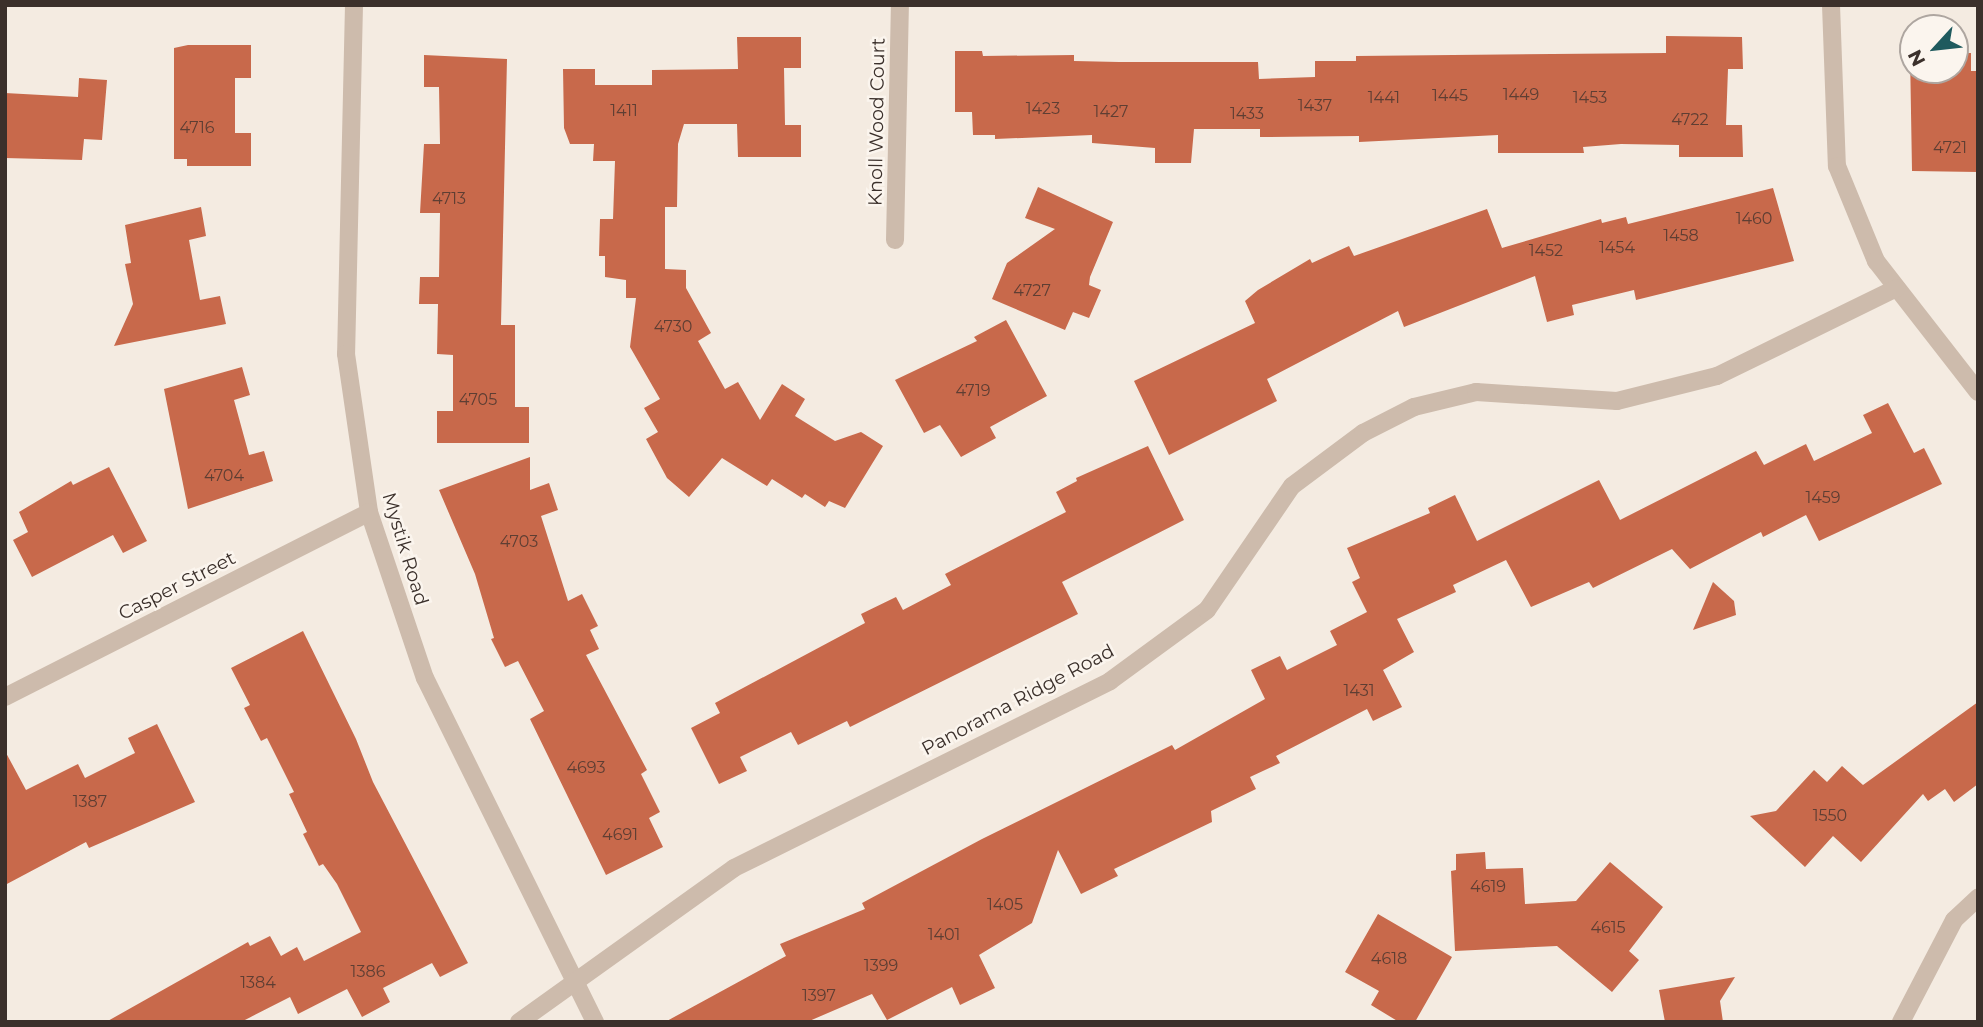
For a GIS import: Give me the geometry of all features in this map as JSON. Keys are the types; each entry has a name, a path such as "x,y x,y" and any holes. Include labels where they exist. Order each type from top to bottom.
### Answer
{"street":[{"name":"Mystik Road","path":"354,5 346,354 369,512 425,678 595,1022"},
{"name":"Knoll Wood Court","path":"895,240 900,5"},
{"path":"1831,5 1837,166 1876,261 1978,393"},
{"name":"Panorama Ridge Road","path":"519,1022 574,979 734,868 1110,681 1207,610 1292,486 1363,433 1414,407 1476,392 1617,401 1717,376 1897,288"},
{"name":"Casper Street","path":"5,697 369,512"},
{"path":"1900,1022 1954,920 1978,898"}],"building":[{"path":"1666,36 1742,37 1743,69 1728,69 1726,125 1742,125 1743,157 1679,157 1679,145 1621,144 1583,147 1584,153 1498,153 1498,135 1359,142 1359,136 1260,137 1260,129 1194,129 1191,163 1155,163 1155,148 1092,143 1092,135 995,139 995,135 973,135 972,112 955,112 955,51 982,51 983,56 1074,55 1074,61 1258,62 1259,79 1315,77 1315,61 1356,61 1356,56 1666,53"},
{"path":"737,37 801,37 801,68 784,68 785,125 801,125 801,157 738,157 737,124 684,124 678,144 677,207 665,207 665,269 686,270 686,288 711,333 698,341 725,389 738,382 760,420 782,384 805,399 795,416 835,441 861,432 883,446 845,508 829,501 825,507 805,494 802,498 772,479 767,486 722,458 689,497 667,478 646,439 658,432 644,408 660,399 630,347 636,298 626,298 626,280 605,277 605,256 599,256 600,219 613,219 615,161 593,161 594,144 570,144 564,128 563,69 595,69 595,85 652,85 652,70 738,69"},
{"path":"188,45 251,45 251,78 235,78 235,133 251,133 251,166 187,166 187,159 174,159 174,48"},
{"path":"1971,53 1971,71 1978,71 1978,172 1912,171 1911,84 1969,84"},
{"path":"424,55 507,59 501,325 515,325 515,407 529,407 529,443 437,443 437,411 453,411 453,355 437,354 438,304 419,304 420,277 439,277 440,213 420,213 424,144 440,144 439,87 424,87"},
{"path":"79,78 107,80 102,140 84,139 82,160 5,158 5,93 78,97"},
{"path":"1038,187 1113,222 1090,277 1089,285 1101,290 1089,318 1073,312 1065,330 992,299 1007,263 1055,229 1025,218"},
{"path":"1773,188 1794,261 1636,300 1634,290 1572,305 1574,315 1547,322 1535,276 1404,327 1398,311 1267,379 1277,401 1169,455 1134,381 1255,323 1245,301 1258,290 1310,259 1312,263 1349,246 1354,256 1487,209 1502,248 1601,219 1602,223 1626,217 1628,224"},
{"path":"201,207 206,236 189,240 200,300 220,296 226,324 114,346 133,304 125,264 131,263 125,225"},
{"path":"1006,320 1047,396 990,427 996,438 961,457 940,425 924,433 895,380 977,341 974,337"},
{"path":"242,367 250,395 234,400 249,455 264,451 273,481 188,509 164,389"},
{"path":"1888,403 1914,453 1924,448 1942,484 1819,541 1806,515 1763,537 1761,532 1690,569 1672,549 1593,588 1589,582 1531,607 1506,560 1453,585 1456,592 1397,619 1414,652 1383,670 1402,707 1373,721 1367,709 1276,756 1280,763 1250,777 1256,789 1211,811 1212,822 1114,869 1118,876 1081,894 1058,850 1032,923 979,955 995,988 960,1005 952,987 887,1020 872,994 807,1022 665,1022 786,956 780,944 865,909 862,903 982,839 1172,745 1175,750 1265,699 1251,670 1280,656 1287,670 1337,645 1330,631 1367,612 1352,582 1360,578 1347,548 1430,513 1428,508 1455,495 1477,541 1599,480 1620,520 1756,451 1764,465 1806,444 1814,461 1872,433 1863,415"},
{"path":"1148,446 1184,520 1062,582 1078,614 850,727 847,721 798,745 791,732 740,757 747,771 719,784 691,728 720,713 715,703 865,623 861,614 896,597 903,610 951,585 945,574 1066,512 1056,492 1077,481 1076,478"},
{"path":"530,457 530,490 549,483 558,510 541,516 568,601 582,594 598,626 590,630 599,649 586,655 647,770 641,774 660,812 649,818 663,847 606,875 530,719 544,711 518,661 505,667 491,639 494,638 475,574 439,490"},
{"path":"109,467 147,541 123,553 113,535 32,577 13,540 28,532 19,512 71,481 73,485"},
{"path":"1713,582 1734,601 1736,615 1693,630"},
{"path":"303,631 356,739 373,782 468,963 440,977 432,963 383,988 390,1002 362,1017 347,989 298,1014 290,997 241,1022 106,1022 248,942 250,946 270,936 281,956 297,947 304,961 361,932 337,884 323,864 319,866 303,834 307,832 289,794 294,792 267,738 261,741 244,708 250,705 231,668"},
{"path":"1978,702 1978,784 1954,802 1945,789 1928,801 1923,794 1861,862 1833,836 1805,867 1750,816 1776,811 1814,770 1827,782 1842,766 1863,785"},
{"path":"157,724 195,802 89,848 86,842 5,885 5,751 26,790 78,764 85,778 135,753 128,738"},
{"path":"1485,852 1486,869 1523,868 1525,904 1576,901 1610,862 1663,907 1629,951 1639,960 1612,992 1557,946 1455,951 1451,871 1456,870 1456,854"},
{"path":"1378,914 1452,957 1415,1022 1399,1022 1371,1005 1379,991 1345,972"},
{"path":"1735,977 1720,1001 1723,1022 1665,1022 1659,990"}]}
